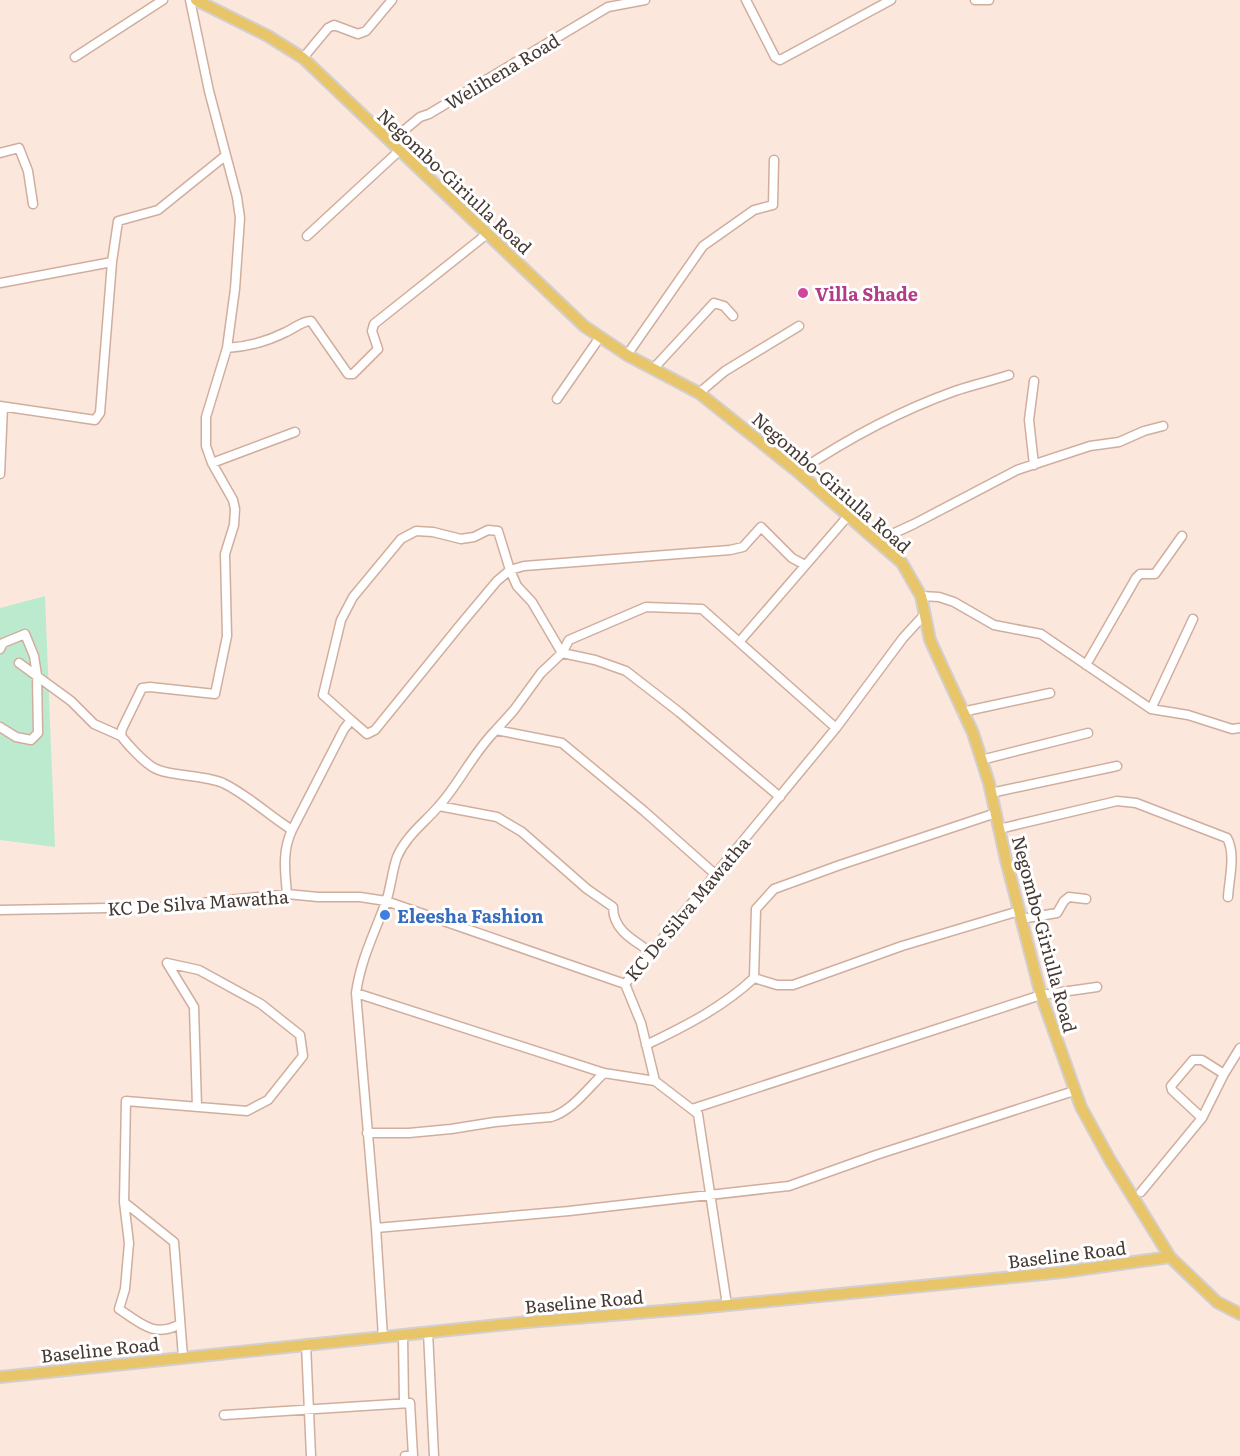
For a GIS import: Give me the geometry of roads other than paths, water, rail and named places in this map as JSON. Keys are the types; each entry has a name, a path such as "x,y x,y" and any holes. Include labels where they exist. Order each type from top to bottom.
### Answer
{"main road":[{"name":"Negombo-Giriulla Road","path":"196,0 268,36 303,58 584,327 627,355 699,393 798,472 902,563 921,596 930,640 973,734 991,793 1041,995 1081,1107 1110,1160 1170,1257 1217,1302 1240,1314"},
{"name":"Baseline Road","path":"0,1377 306,1344 1063,1272 1170,1257"}],"street":[{"path":"75,57 163,0"},
{"path":"122,736 122,729 142,688 215,694 226,636 225,554 234,525 235,509 206,446 206,417 226,348 235,289 240,218 237,197 209,91 190,0"},
{"path":"303,58 328,28 334,25 358,34 366,31 392,0"},
{"name":"Welihena Road","path":"390,142 420,117 429,114 616,2 639,3 645,0"},
{"path":"746,0 775,57 780,60 891,0"},
{"path":"975,0 989,0"},
{"path":"0,153 19,148 28,171 33,204"},
{"path":"306,236 399,151"},
{"path":"0,474 2,406 95,420 100,413 112,262 118,221 158,210 225,156"},
{"path":"627,355 703,246 754,210 773,205 774,160"},
{"path":"226,348 242,347 286,333 306,321 311,321 348,374 352,374 378,349 372,331 374,324 487,234"},
{"path":"0,283 112,262"},
{"path":"654,368 714,303 724,306 733,316"},
{"path":"699,393 725,371 800,326"},
{"path":"557,399 600,337"},
{"path":"798,472 828,452 891,418 955,391 1009,375"},
{"path":"1034,381 1029,420 1034,465"},
{"path":"877,541 1017,470 1090,446 1119,442 1163,426"},
{"path":"212,463 295,432"},
{"path":"740,641 848,516"},
{"path":"780,796 626,671 562,652 532,602 517,586 510,570 498,531 488,530 474,537 461,539 433,532 416,531 401,539 354,597 341,620 322,695 367,734 375,730 497,581 510,570 524,566 730,550 743,547 761,527 792,558 805,565"},
{"path":"1086,664 1136,578 1140,573 1155,574 1182,536"},
{"path":"921,596 939,597 954,602 994,625 1041,634 1151,709 1188,715 1232,729 1240,728"},
{"path":"383,1337 356,993 359,971 386,901 397,857 420,824 439,806 480,745 514,710 540,673 562,652 569,640 646,607 702,609 836,728"},
{"name":"KC De Silva Mawatha","path":"0,910 162,907 287,894 360,897 386,901 625,984 836,728 903,638 925,614"},
{"path":"1151,709 1193,619"},
{"path":"0,649 3,643 25,634 34,656 37,675 38,733 31,740 16,737 0,727"},
{"path":"19,663 71,701 94,724 122,736 151,767 209,778 223,783 247,797 292,830"},
{"path":"962,712 1050,693"},
{"path":"287,894 284,854 286,842 344,729 351,720"},
{"path":"496,729 562,743 715,874"},
{"path":"981,760 1088,733"},
{"path":"991,793 1117,766"},
{"path":"999,829 1117,801 1136,803 1227,838 1231,855 1228,897"},
{"path":"439,806 497,817 522,831 587,889 613,907 613,914 619,929 651,952"},
{"path":"646,1045 672,1033 734,996 754,978 756,909 774,889 840,864 996,813"},
{"path":"754,978 777,985 793,985 902,946 1020,915 1057,913 1064,901 1070,897 1086,899"},
{"path":"180,1324 169,1330 154,1330 119,1310 129,1244 124,1202 126,1101 197,1107 247,1110 268,1100 303,1056 300,1035 261,1004 199,970 167,963 195,1006 197,1107"},
{"path":"625,984 641,1023 655,1082"},
{"path":"692,1109 1041,995 1097,987"},
{"path":"356,993 604,1073 655,1082 698,1114 727,1305"},
{"path":"1141,1192 1202,1118 1240,1048"},
{"path":"1202,1118 1172,1090 1172,1086 1193,1060 1202,1060 1224,1074"},
{"path":"367,1132 451,1130 495,1122 557,1116 604,1073"},
{"path":"376,1228 568,1211 789,1186 876,1155 1074,1091"},
{"path":"124,1202 174,1242 183,1357"},
{"path":"428,1332 434,1456"},
{"path":"403,1335 404,1403"},
{"path":"306,1344 311,1456"},
{"path":"224,1415 410,1403 412,1455 405,1456"}],"place":[{"name":"Villa Shade","path":"803,293"},
{"name":"Eleesha Fashion","path":"385,915"}]}
